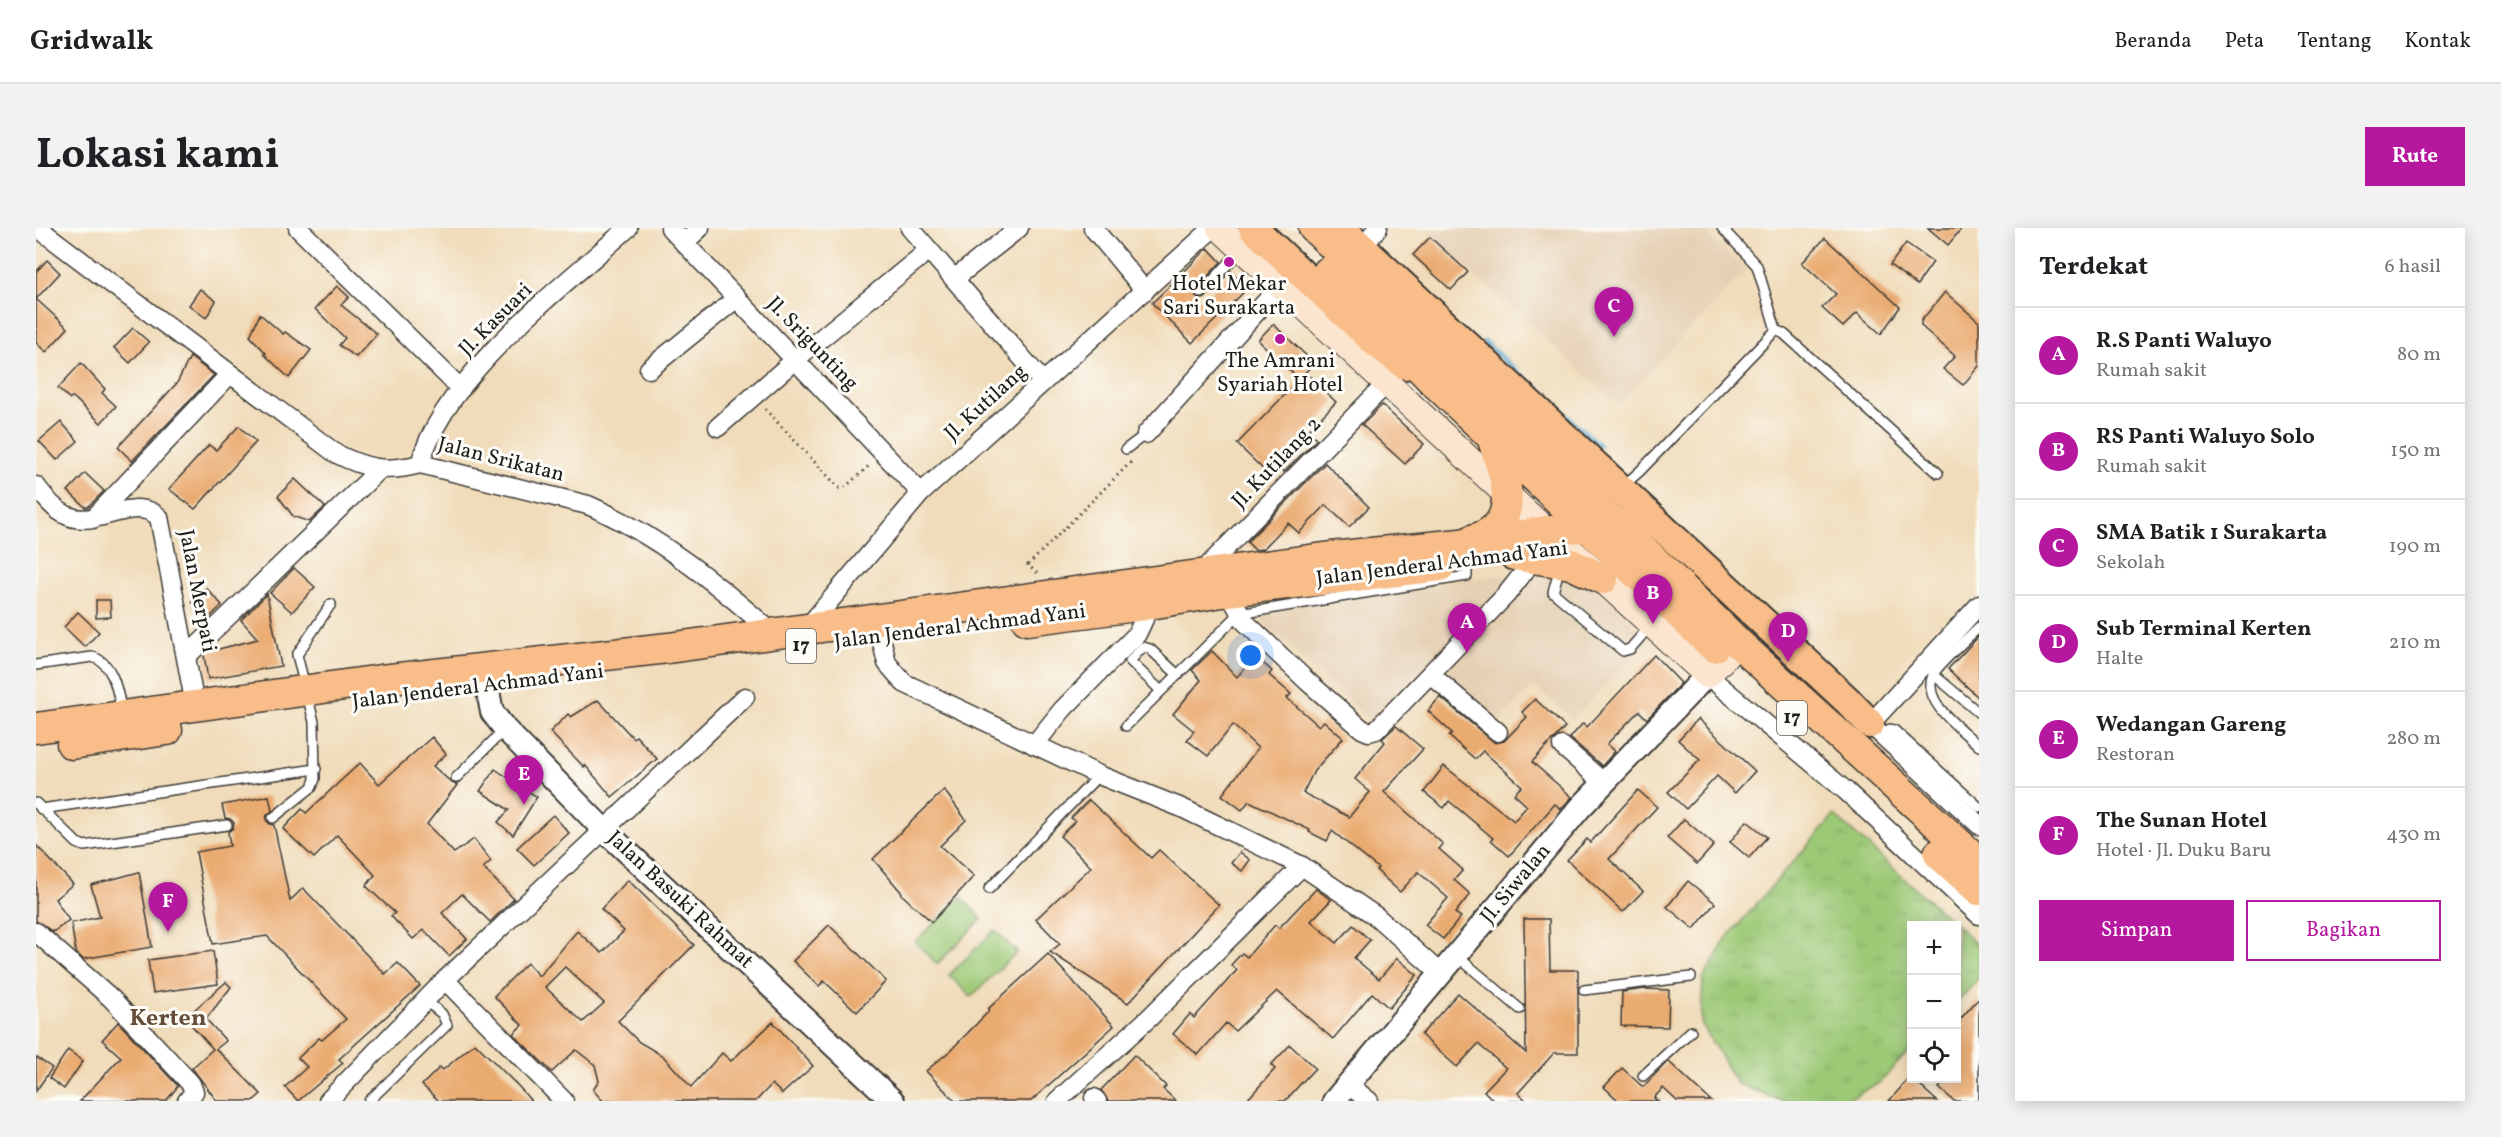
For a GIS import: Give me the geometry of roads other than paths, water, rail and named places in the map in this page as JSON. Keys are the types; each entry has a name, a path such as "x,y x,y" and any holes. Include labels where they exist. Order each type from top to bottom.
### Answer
{"highway":[{"path":"1314,228 1351,246 1430,378 1492,437 1582,541 1582,568 1603,579"},
{"path":"1460,554 1480,537 1492,531 1501,522 1506,511 1507,494 1504,474 1492,437"},
{"name":"Jalan Jenderal Achmad Yani","path":"36,748 310,707 382,690 494,704 884,650 1144,605 1234,602 1460,554 1582,541"},
{"name":"Jalan Jenderal Achmad Yani","path":"494,704 774,634 806,629 1199,575 1334,581 1395,580 1460,554 1582,541"},
{"name":"17","path":"1582,541 1716,666 1979,890"},
{"name":"17","path":"1582,541 1738,643 1861,729 1979,862"},
{"name":"Jalan Jenderal Achmad Yani","path":"36,728 195,705 310,707"}],"main road":[{"path":"1220,228 1248,238 1376,343 1406,366 1430,378"},
{"path":"1282,228 1351,246 1620,488 1839,692 1861,729"},
{"path":"1248,238 1281,285 1507,494 1582,541"},
{"path":"1351,246 1582,541"},
{"path":"1603,579 1652,624 1716,666"}],"street":[{"name":"Jalan Srikatan","path":"38,228 335,453 379,470 401,469 420,464 588,505 614,516 668,548 774,634"},
{"path":"297,228 460,389"},
{"name":"Jl. Kasuari","path":"420,464 430,436 460,389 504,340 628,228"},
{"name":"Jl. Srigunting","path":"670,228 921,493"},
{"path":"684,243 700,228"},
{"path":"910,228 1043,382"},
{"path":"954,279 1019,228"},
{"path":"1093,228 1145,291"},
{"name":"Jl. Kutilang","path":"806,629 921,493 1214,228"},
{"path":"718,427 928,250"},
{"path":"1146,434 1281,285"},
{"path":"649,369 737,298"},
{"path":"93,519 230,374"},
{"name":"Jl. Kutilang 2","path":"1199,575 1387,383"},
{"path":"187,656 379,470"},
{"name":"Jalan Merpati","path":"36,486 53,507 75,519 93,519 138,509 150,511 159,517 195,705"},
{"path":"1234,602 1245,622 1306,681 1362,729 1369,732 1376,730 1506,595 1582,541"},
{"path":"1034,745 1063,709 1137,634 1144,619 1144,605"},
{"path":"1979,605 1861,729 1979,825"},
{"path":"884,650 904,683 1099,775 1182,808 1302,866 1377,917 1442,975"},
{"path":"1716,666 1846,792 1979,915"},
{"name":"Jl. Siwalan","path":"1342,1093 1442,975 1525,871 1604,782 1716,666"},
{"path":"1430,674 1498,732"},
{"path":"328,1101 445,980 745,697"},
{"name":"Jalan Basuki Rahmat","path":"494,704 604,830 893,1101"},
{"path":"1562,746 1604,782"},
{"path":"1057,1101 1149,1018 1302,866"},
{"path":"36,932 112,999 191,1084 194,1092 187,1101"},
{"path":"445,980 564,1101"},
{"path":"1342,1093 1368,1101"}],"lane":[{"path":"1722,228 1757,266 1776,330 1784,334 1938,472"},
{"path":"1201,293 1248,238"},
{"path":"1620,488 1639,472 1776,330"},
{"path":"1126,449 1146,434"},
{"path":"1652,624 1630,649 1623,651 1553,592 1582,541 1824,685 1834,702"},
{"path":"1126,726 1178,675 1234,602"},
{"path":"273,818 312,787 315,749 310,707 298,667 297,655 331,604"},
{"path":"1979,627 1933,674 1931,689 1937,706 1979,746"},
{"path":"1161,691 1130,661 1143,647 1150,649 1178,675"},
{"path":"36,664 92,657 105,662 119,698 122,716"},
{"path":"1933,674 1979,713"},
{"path":"456,778 494,704"},
{"path":"1861,729 1894,730 1979,807"},
{"path":"39,806 315,769"},
{"path":"989,889 1099,775"},
{"path":"39,806 77,843 84,846 227,825"},
{"path":"1457,956 1520,1009"},
{"path":"1584,990 1691,977"},
{"path":"369,1101 447,1025 442,1014 425,1000"},
{"path":"1643,1076 1691,1030"}],"waterway":[{"path":"1484,342 1599,445"}],"place":[{"name":"Hotel Mekar Sari Surakarta","path":"1229,262"},
{"name":"SMA Batik 1 Surakarta","path":"1614,337"},
{"name":"The Amrani Syariah Hotel","path":"1280,339"},
{"name":"RS Panti Waluyo Solo","path":"1653,624"},
{"name":"R.S Panti Waluyo","path":"1467,653"},
{"name":"Sub Terminal Kerten","path":"1788,662"},
{"name":"Wedangan Gareng","path":"524,805"},
{"name":"The Sunan Hotel","path":"168,932"}],"district":[{"name":"Kerten","path":"168,1019"}]}
